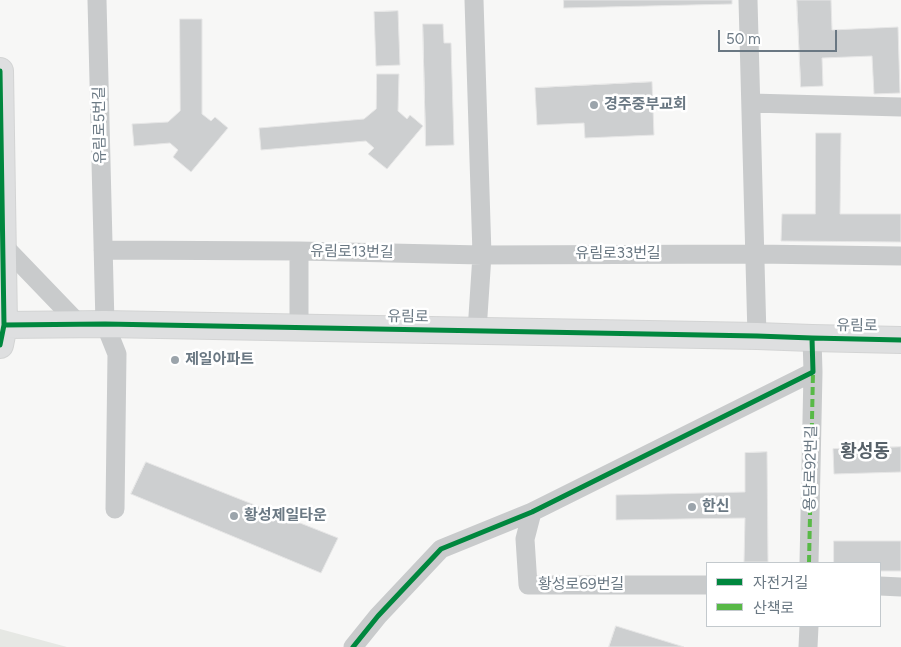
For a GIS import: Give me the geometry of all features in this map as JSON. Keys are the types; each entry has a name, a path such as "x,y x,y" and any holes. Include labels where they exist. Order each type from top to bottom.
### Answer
{"street":[{"name":"유림로5번길","path":"97,0 105,324"},
{"path":"474,0 482,255 478,330"},
{"path":"748,0 757,336"},
{"path":"0,71 3,245 2,335"},
{"path":"751,103 901,108"},
{"path":"3,245 79,324"},
{"path":"103,250 299,251"},
{"name":"유림로13번길","path":"299,327 299,251 482,255"},
{"name":"유림로33번길","path":"482,255 755,254 901,256"},
{"name":"유림로","path":"2,335 79,324 105,324 901,340"},
{"path":"105,324 117,354 116,509"},
{"path":"353,647 378,616 441,549 532,512 813,372 812,338"},
{"name":"용담로92번길","path":"809,562 813,372"},
{"name":"황성로69번길","path":"532,512 525,539 528,585 706,585"},
{"path":"881,586 901,586"},
{"path":"808,627 808,647"}],"shaded area":[{"path":"0,629 67,647 0,647"}],"building":[{"path":"564,0 732,0 732,4 564,8"},
{"path":"797,0 831,0 832,30 898,27 900,93 874,94 872,56 822,58 823,86 801,87"},
{"path":"398,11 400,65 376,66 374,12"},
{"path":"180,19 202,19 202,114 211,121 215,117 228,128 191,172 173,157 178,150 170,143 134,146 132,124 168,122 180,111"},
{"path":"423,24 443,24 444,43 451,43 454,145 426,146"},
{"path":"377,74 399,74 398,111 407,119 410,115 423,126 387,169 368,154 374,148 366,141 261,150 259,128 364,119 376,109"},
{"name":"경주중부교회","path":"652,82 654,135 585,138 584,123 537,125 535,88"},
{"path":"816,133 841,133 840,214 901,214 901,242 781,241 782,214 815,214"},
{"path":"901,447 901,472 834,474 833,449"},
{"name":"한신","path":"767,452 768,562 744,562 745,518 616,520 616,495 745,492 745,453"},
{"name":"황성제일타운","path":"146,462 338,538 321,573 131,494"},
{"path":"834,541 901,541 901,571 881,571 881,562 834,562"},
{"path":"616,626 684,647 609,647"}],"marked path":[{"path":"809,562 813,372"}],"cycle path":[{"path":"0,71 4,325 0,345"},
{"path":"4,325 105,324 901,340"},
{"path":"353,647 378,616 441,549 532,512 813,372 812,338"}],"place":[{"name":"경주중부교회","path":"594,105"},
{"name":"제일아파트","path":"175,360"},
{"name":"한신","path":"692,507"},
{"name":"황성제일타운","path":"234,516"}],"district":[{"name":"황성동","path":"865,452"}]}
